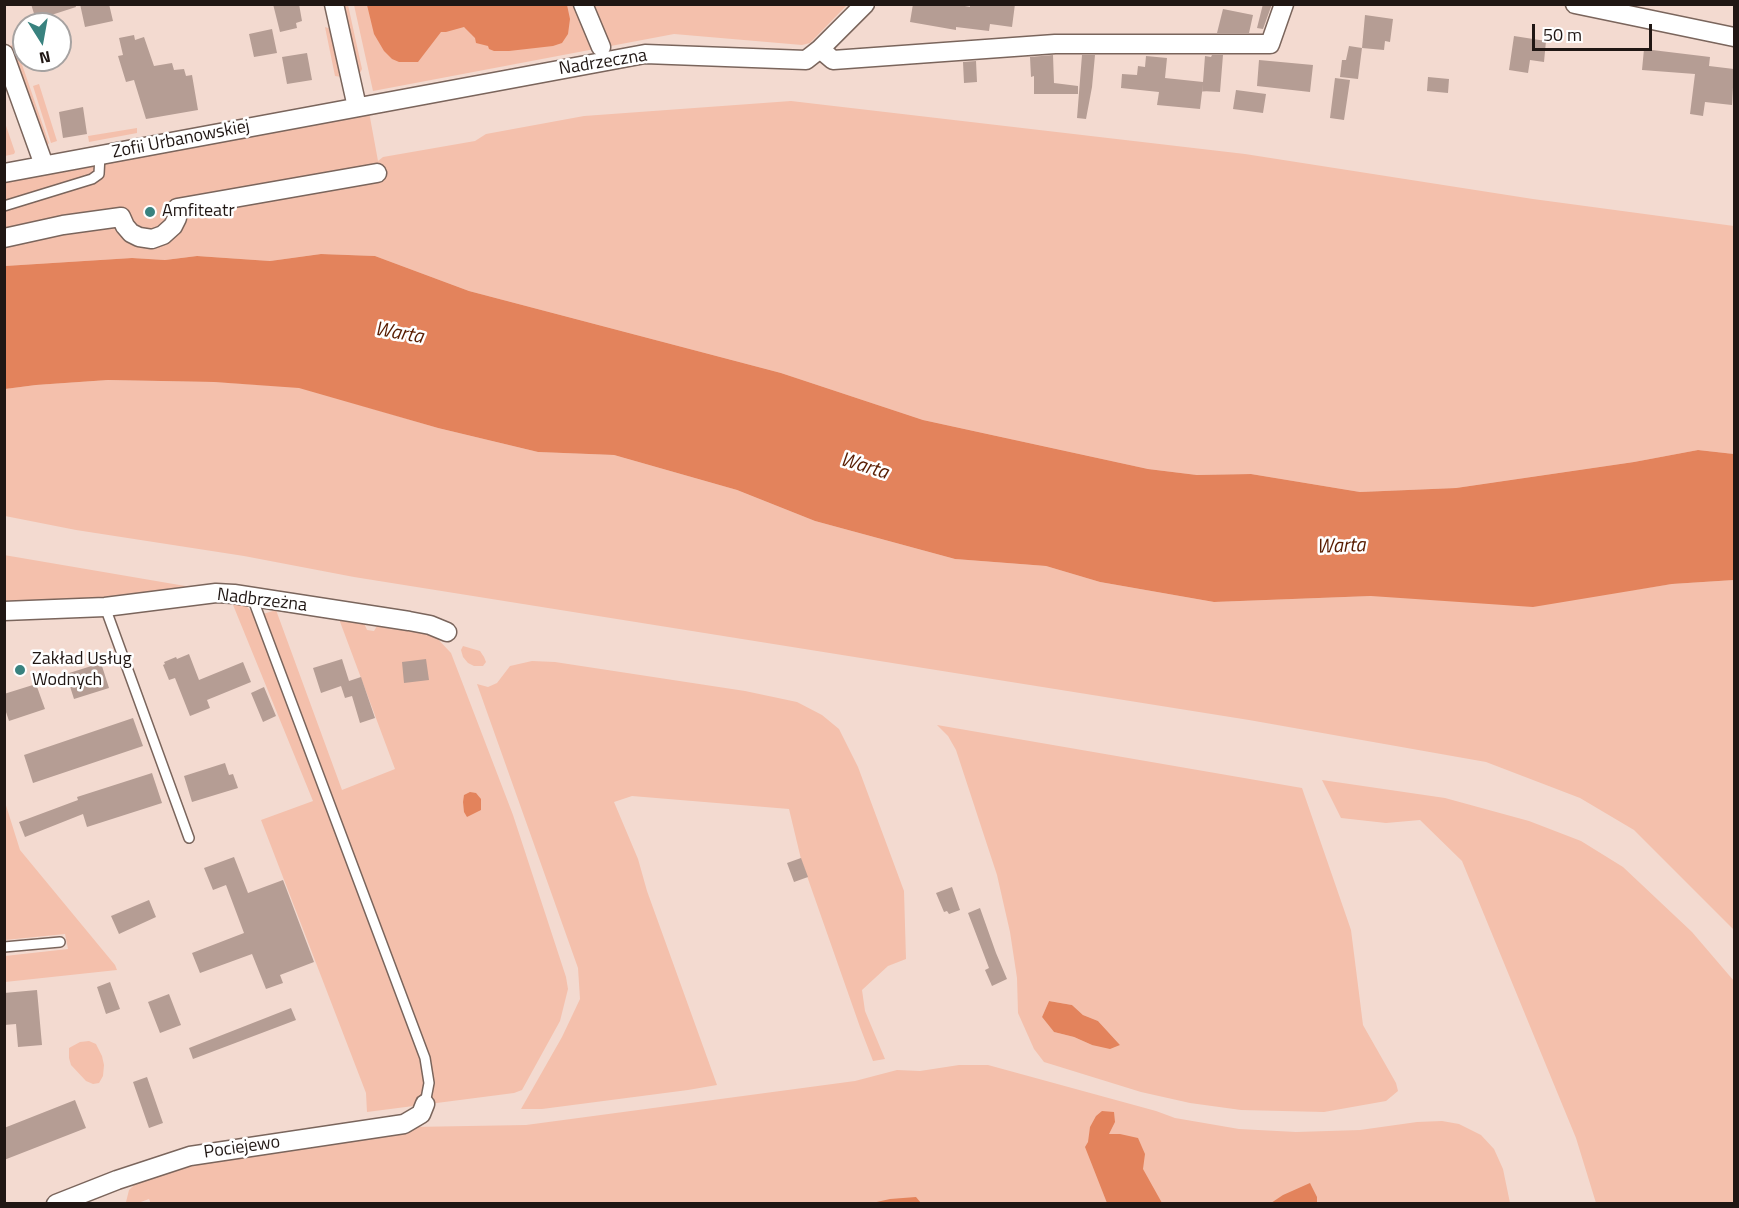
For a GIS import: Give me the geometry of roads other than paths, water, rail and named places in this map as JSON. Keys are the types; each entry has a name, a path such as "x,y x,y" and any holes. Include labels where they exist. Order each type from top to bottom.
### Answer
{"street":[{"path":"334,4 357,107"},
{"path":"583,4 601,47"},
{"name":"Nadrzeczna","path":"357,107 645,54 806,60 820,50 865,4"},
{"path":"820,50 833,60 1055,44 1270,44 1284,4"},
{"path":"1575,4 1734,37"},
{"path":"4,54 44,165"},
{"name":"Zofii Urbanowskiej","path":"4,173 357,107"},
{"path":"4,238 63,225 121,217 131,233 152,239 163,236 173,226 177,218 177,208 377,173"},
{"name":"Nadbrzeżna","path":"4,611 105,607 216,593 409,621 430,625 447,632"},
{"name":"Pociejewo","path":"56,1203 190,1156 404,1124 421,1114 425,1104"}],"lane":[{"path":"4,206 92,179 99,174 100,155"},
{"path":"252,597 425,1058 429,1083 425,1104"},
{"path":"105,607 189,838"},
{"path":"4,947 60,942"}],"water":[{"path":"367,5 567,5 570,19 568,34 562,43 553,46 494,51 488,46 476,43 475,38 464,27 441,32 418,62 399,62 384,51 374,34"},
{"name":"Warta","path":"321,254 375,256 469,291 781,373 923,420 1148,469 1197,475 1251,474 1360,492 1456,488 1634,462 1698,450 1734,454 1734,580 1672,584 1533,607 1371,596 1214,602 1100,582 1046,566 955,559 815,521 737,490 614,455 538,452 438,428 299,388 214,382 108,380 5,389 5,266 132,258 165,260 197,256 270,261"},
{"path":"470,792 476,793 481,799 481,810 467,817 463,802 464,795"},
{"path":"1049,1001 1072,1005 1083,1015 1098,1021 1120,1045 1110,1049 1054,1032 1042,1017"},
{"path":"1102,1111 1114,1112 1115,1122 1109,1134 1138,1138 1145,1154 1143,1169 1162,1203 1107,1203 1085,1147 1090,1127"},
{"path":"1310,1183 1317,1197 1317,1203 1271,1203 1283,1195"},
{"path":"916,1197 921,1203 872,1203 890,1199"}],"place":[{"name":"Amfiteatr","path":"150,212"},
{"name":"Zakład Usług Wodnych","path":"20,670"}]}
